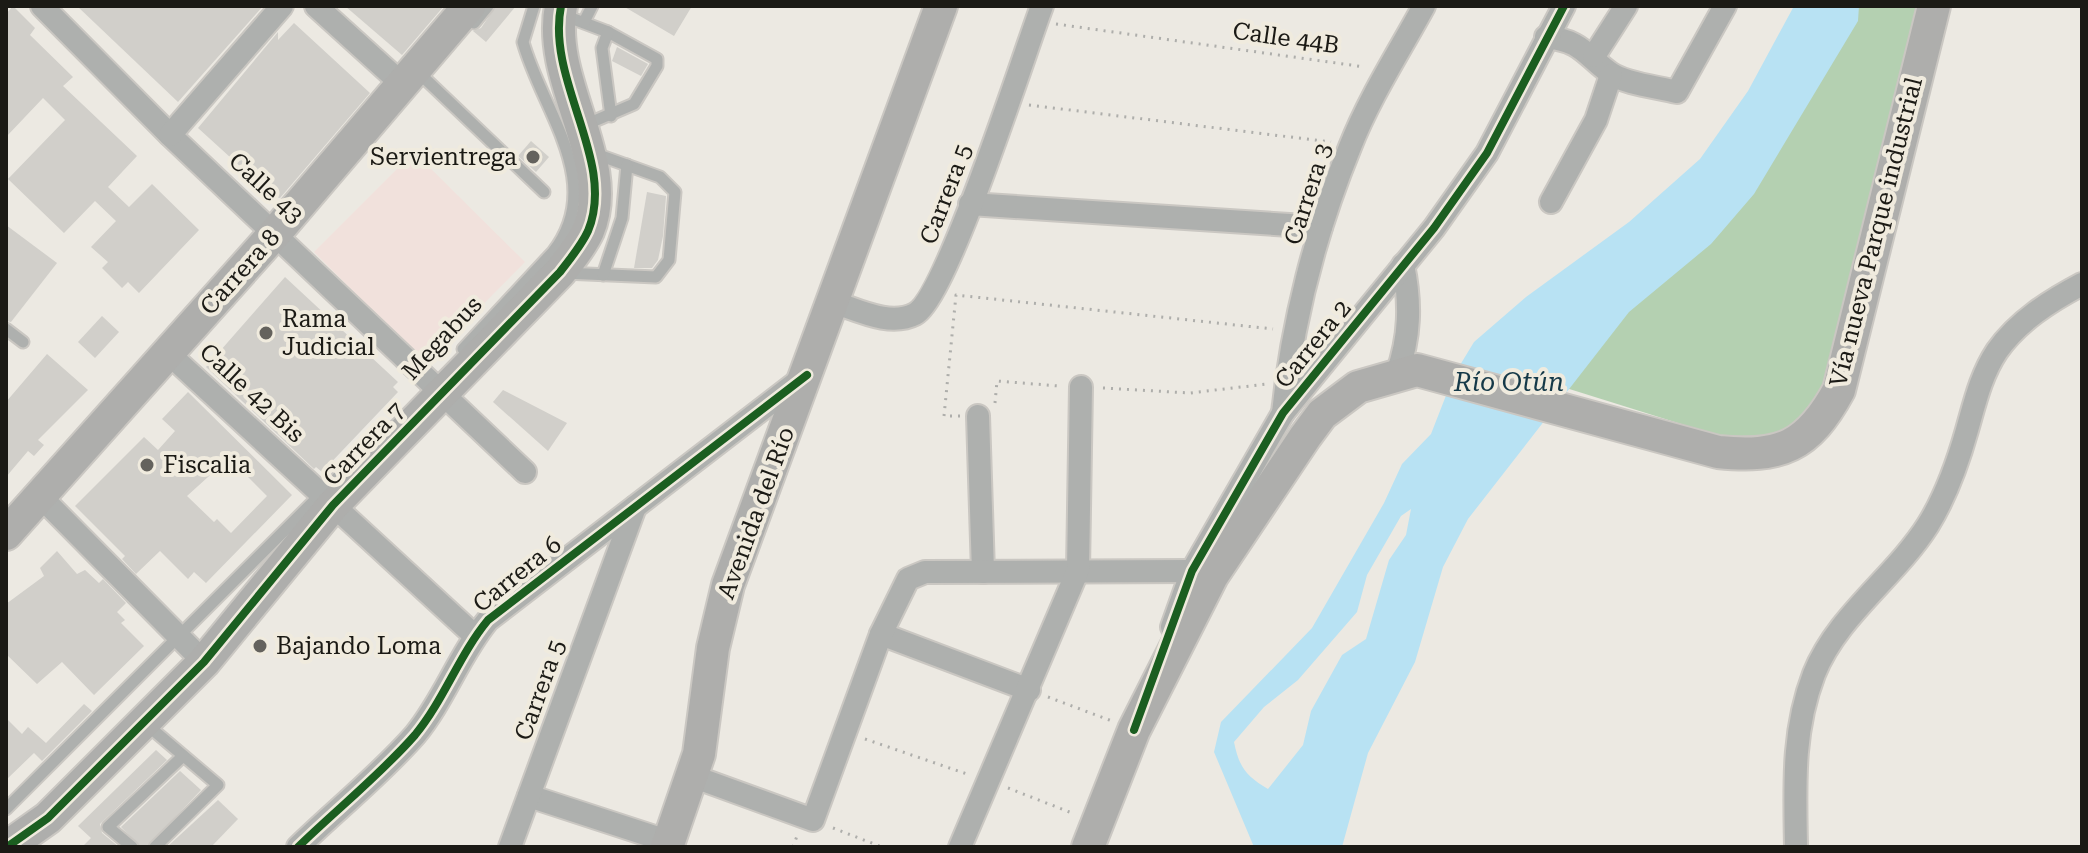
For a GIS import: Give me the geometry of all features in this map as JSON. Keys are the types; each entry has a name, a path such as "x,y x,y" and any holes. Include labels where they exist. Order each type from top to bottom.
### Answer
{"main road":[{"name":"Avenida del Río","path":"669,844 692,776 706,718 713,648 728,585 941,6"},
{"name":"Vía nueva Parque industrial","path":"1407,372 1718,452 1760,456 1790,445 1817,424 1839,390 1934,6"},
{"name":"Carrera 7","path":"7,846 48,818 204,662 327,499 433,386 560,272 580,245 591,221 594,188 584,139 563,77 560,12"},
{"name":"Carrera 8","path":"6,534 45,501 418,79 469,17"},
{"path":"1134,730 1212,576 1322,414 1358,387 1407,372"},
{"name":"Carrera 2","path":"1088,847 1134,730"}],"street":[{"name":"Calle 43","path":"42,6 170,135 280,236 525,472"},
{"path":"170,135 282,6"},
{"path":"316,6 418,79"},
{"name":"Carrera 3","path":"1283,413 1286,382 1321,227 1350,144 1424,6"},
{"name":"Carrera 2","path":"1134,730 1192,571 1283,413 1434,228 1487,153 1564,6"},
{"path":"1594,56 1626,6"},
{"path":"1546,37 1566,39 1594,56 1611,75 1677,92 1725,6"},
{"name":"Carrera 5","path":"833,302 883,318 915,314 928,304 938,288 1039,13"},
{"path":"1551,202 1596,120 1611,75"},
{"path":"970,204 1321,227"},
{"path":"1403,265 1410,312 1407,372"},
{"path":"1796,847 1795,750 1801,710 1815,670 1836,635 1900,564 1929,523 1951,478 1978,388 1995,354 2035,312 2082,284"},
{"name":"Calle 42 Bis","path":"173,356 475,636"},
{"name":"Carrera 6","path":"298,847 414,736 436,706 475,636 488,620 807,375"},
{"path":"960,847 1078,570 1081,387"},
{"path":"978,416 983,572"},
{"path":"45,501 204,662"},
{"name":"Carrera 5","path":"510,847 635,506"},
{"path":"692,776 813,820 881,634 908,579 925,572 1192,571"},
{"path":"881,634 1029,690"},
{"path":"529,796 669,844"}],"lane":[{"path":"469,17 488,6"},
{"name":"Megabus","path":"458,354 563,239 576,195 570,159 523,42 560,12 592,6"},
{"path":"560,12 652,53 657,66 634,104 611,116 584,139 627,165 660,177 675,192 669,260 656,277 560,272"},
{"path":"608,32 602,48 611,116"},
{"path":"418,79 544,192"},
{"path":"280,236 376,136"},
{"path":"603,275 622,218 627,165"},
{"path":"6,329 23,342"},
{"path":"6,809 180,635 327,499 376,439"},
{"path":"6,550 45,501"},
{"path":"143,720 218,785 155,847"},
{"path":"132,847 108,827 183,756"}],"path":[{"path":"1008,103 1350,144"},
{"path":"1286,382 1190,393 997,381 994,411 978,416 944,416 956,295 1297,331"},
{"path":"1029,690 1134,730"},
{"path":"813,820 882,847"}],"shaded area":[{"path":"414,152 525,262 425,363 314,252"}],"green space":[{"path":"1855,6 1934,6 1855,321 1803,437 1745,444 1531,377"}],"water":[{"name":"Río Otún","path":"1794,6 1859,6 1858,21 1754,194 1711,244 1629,312 1468,519 1443,567 1415,662 1368,753 1342,847 1254,847 1214,752 1221,722 1312,628 1384,503 1402,464 1431,434 1454,375 1474,342 1526,297 1629,222 1700,159 1748,91","holes":["1411,509 1406,535 1389,560 1366,639 1342,655 1311,711 1303,745 1268,789 1245,770 1234,742 1264,707 1298,680 1357,612 1367,575 1401,516"]}],"building":[{"path":"13,6 35,28 30,35 73,77 63,86 137,156 108,187 129,207 152,184 199,230 139,293 128,282 122,288 102,268 108,262 91,247 116,221 95,201 64,233 8,179 65,120 43,98 6,137 6,14"},
{"path":"77,6 263,6 178,102"},
{"path":"345,6 444,6 402,55"},
{"path":"496,6 516,6 486,42 473,31 481,28"},
{"path":"623,6 692,6 674,36"},
{"path":"294,23 370,93 280,198 274,197 198,128 278,32 278,40"},
{"path":"617,47 648,64 641,76 612,61"},
{"name":"Servientrega","path":"531,141 549,157 536,172 518,156"},
{"path":"647,192 666,196 663,236 658,260 652,268 634,268"},
{"path":"6,225 57,263 11,322 6,321"},
{"path":"285,277 398,382 393,387 398,392 322,472 316,467 314,469 206,367"},
{"path":"102,316 119,332 95,358 78,342"},
{"path":"47,354 88,390 38,440 44,445 34,456 28,451 6,477 6,402"},
{"path":"503,390 567,423 548,451 493,402"},
{"path":"188,392 292,495 206,583 194,572 188,579 160,551 136,574 122,559 125,556 75,506 144,437 158,450 175,431 162,419","holes":["229,458 267,496 231,533 217,519 214,522 187,496"]},
{"path":"57,551 77,574 85,570 99,583 103,579 126,603 117,612 125,620 121,623 144,646 94,695 62,662 37,684 6,654 6,604 44,576 40,568"},
{"path":"84,704 92,711 42,761 34,753 6,780 6,718 22,734 28,727 46,743"},
{"path":"156,750 167,760 100,824 102,833 119,847 82,847 91,838 78,826"},
{"path":"180,771 201,790 147,847 140,847 121,827"},
{"path":"218,800 238,819 211,847 167,847"}],"cycle path":[{"path":"7,847 48,818 204,662 333,505 560,272 579,247 588,231 595,204 594,177 563,63 559,35 561,6"},
{"path":"1134,730 1192,571 1283,413 1434,228 1487,153 1564,6"},
{"path":"298,847 415,735 488,620 807,375"}],"place":[{"name":"Servientrega","path":"533,157"},
{"name":"Rama Judicial","path":"266,333"},
{"name":"Fiscalia","path":"147,465"},
{"name":"Bajando Loma","path":"260,646"}]}
